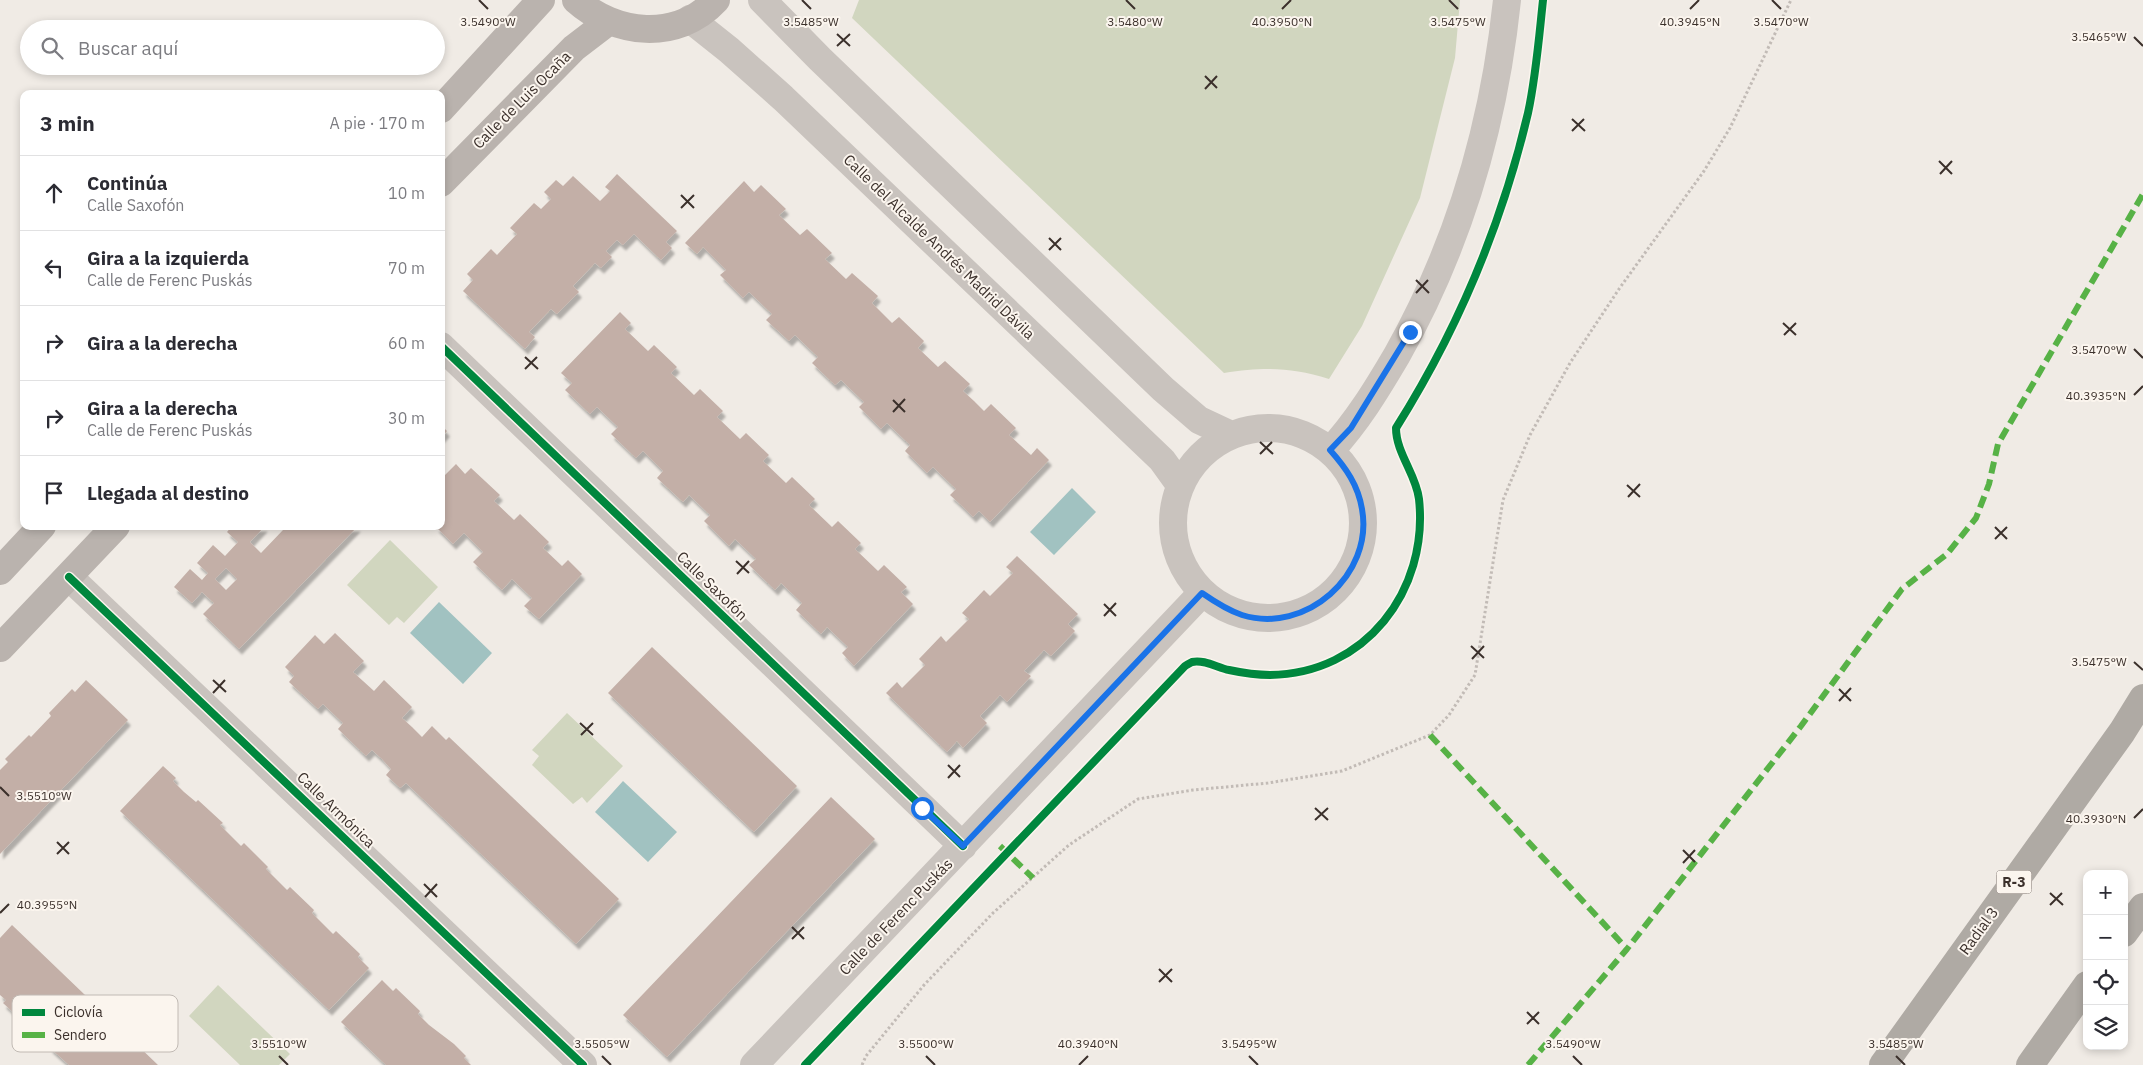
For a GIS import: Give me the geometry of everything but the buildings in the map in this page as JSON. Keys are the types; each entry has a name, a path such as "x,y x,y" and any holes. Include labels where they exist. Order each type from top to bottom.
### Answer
{"highway":[{"name":"Radial 3","path":"1883,1065 2117,740 2143,698"},
{"path":"2128,928 2143,907"},
{"path":"2030,1065 2083,992"}],"main road":[{"path":"445,106 541,0"},
{"path":"576,0 588,11 608,22 628,28 649,29 670,27 690,19 716,0"},
{"name":"Calle de Luis Ocaña","path":"445,179 568,54 608,22"},
{"path":"0,570 38,530"},
{"path":"0,648 112,530"}],"street":[{"path":"762,0 820,60 1163,389 1199,420 1231,436"},
{"path":"1330,450 1351,428 1410,332 1436,278 1460,217 1488,122 1498,69 1507,0"},
{"name":"Calle del Alcalde Andrés Madrid Dávila","path":"690,19 730,50 797,111 1162,460 1180,485"},
{"name":"Calle Saxofón","path":"445,350 963,846"},
{"path":"1273,428 1293,431 1313,439 1330,450 1346,467 1357,488 1363,511 1363,534 1354,564 1347,577 1331,595 1312,608 1290,616 1266,619 1243,616 1221,607 1202,593 1185,570 1174,542 1172,523 1180,485 1194,464 1210,448 1231,436 1252,430 1273,428"},
{"name":"Calle Armónica","path":"69,577 583,1065"},
{"name":"Calle de Ferenc Puskás","path":"754,1065 1202,593"}],"path":[{"path":"862,1065 866,1056 924,985 993,913 1069,845 1138,799 1193,790 1268,783 1342,771 1430,736 1449,716 1474,675 1502,500 1530,435 1576,354 1619,289 1704,172 1730,128 1791,0"}],"green space":[{"path":"859,0 1460,0 1455,58 1420,198 1362,326 1329,379 1302,372 1277,369 1224,373 852,18"},
{"path":"390,540 438,587 404,623 397,617 389,625 347,585"},
{"path":"567,713 623,766 587,803 582,797 573,804 532,765 539,756 532,750"},
{"path":"218,985 290,1054 279,1065 240,1065 189,1016"}],"water":[{"path":"1072,488 1096,512 1054,555 1030,532"},
{"path":"439,602 492,653 463,684 410,633"},
{"path":"623,781 677,832 648,862 595,812"}],"marked path":[{"path":"1528,1065 1627,949 1801,726 1902,589 1947,554 1976,518 1989,484 1998,444 2143,194"},
{"path":"1430,735 1627,949"},
{"path":"1000,846 1033,878"}],"cycle path":[{"path":"805,1065 1185,666 1197,661 1229,670 1265,675 1304,671 1335,660 1362,643 1384,621 1401,595 1413,565 1419,533 1419,499 1414,481 1399,446 1396,428 1439,353 1458,315 1491,236 1505,195 1528,113 1543,0"},
{"path":"445,350 963,846"},
{"path":"69,577 583,1065"}],"route":[{"path":"922,808 963,846 1183,616 1202,593 1221,607 1243,616 1266,619 1290,616 1312,608 1331,595 1347,577 1357,557 1363,534 1363,511 1357,488 1346,467 1330,450 1351,428 1410,332"}]}
